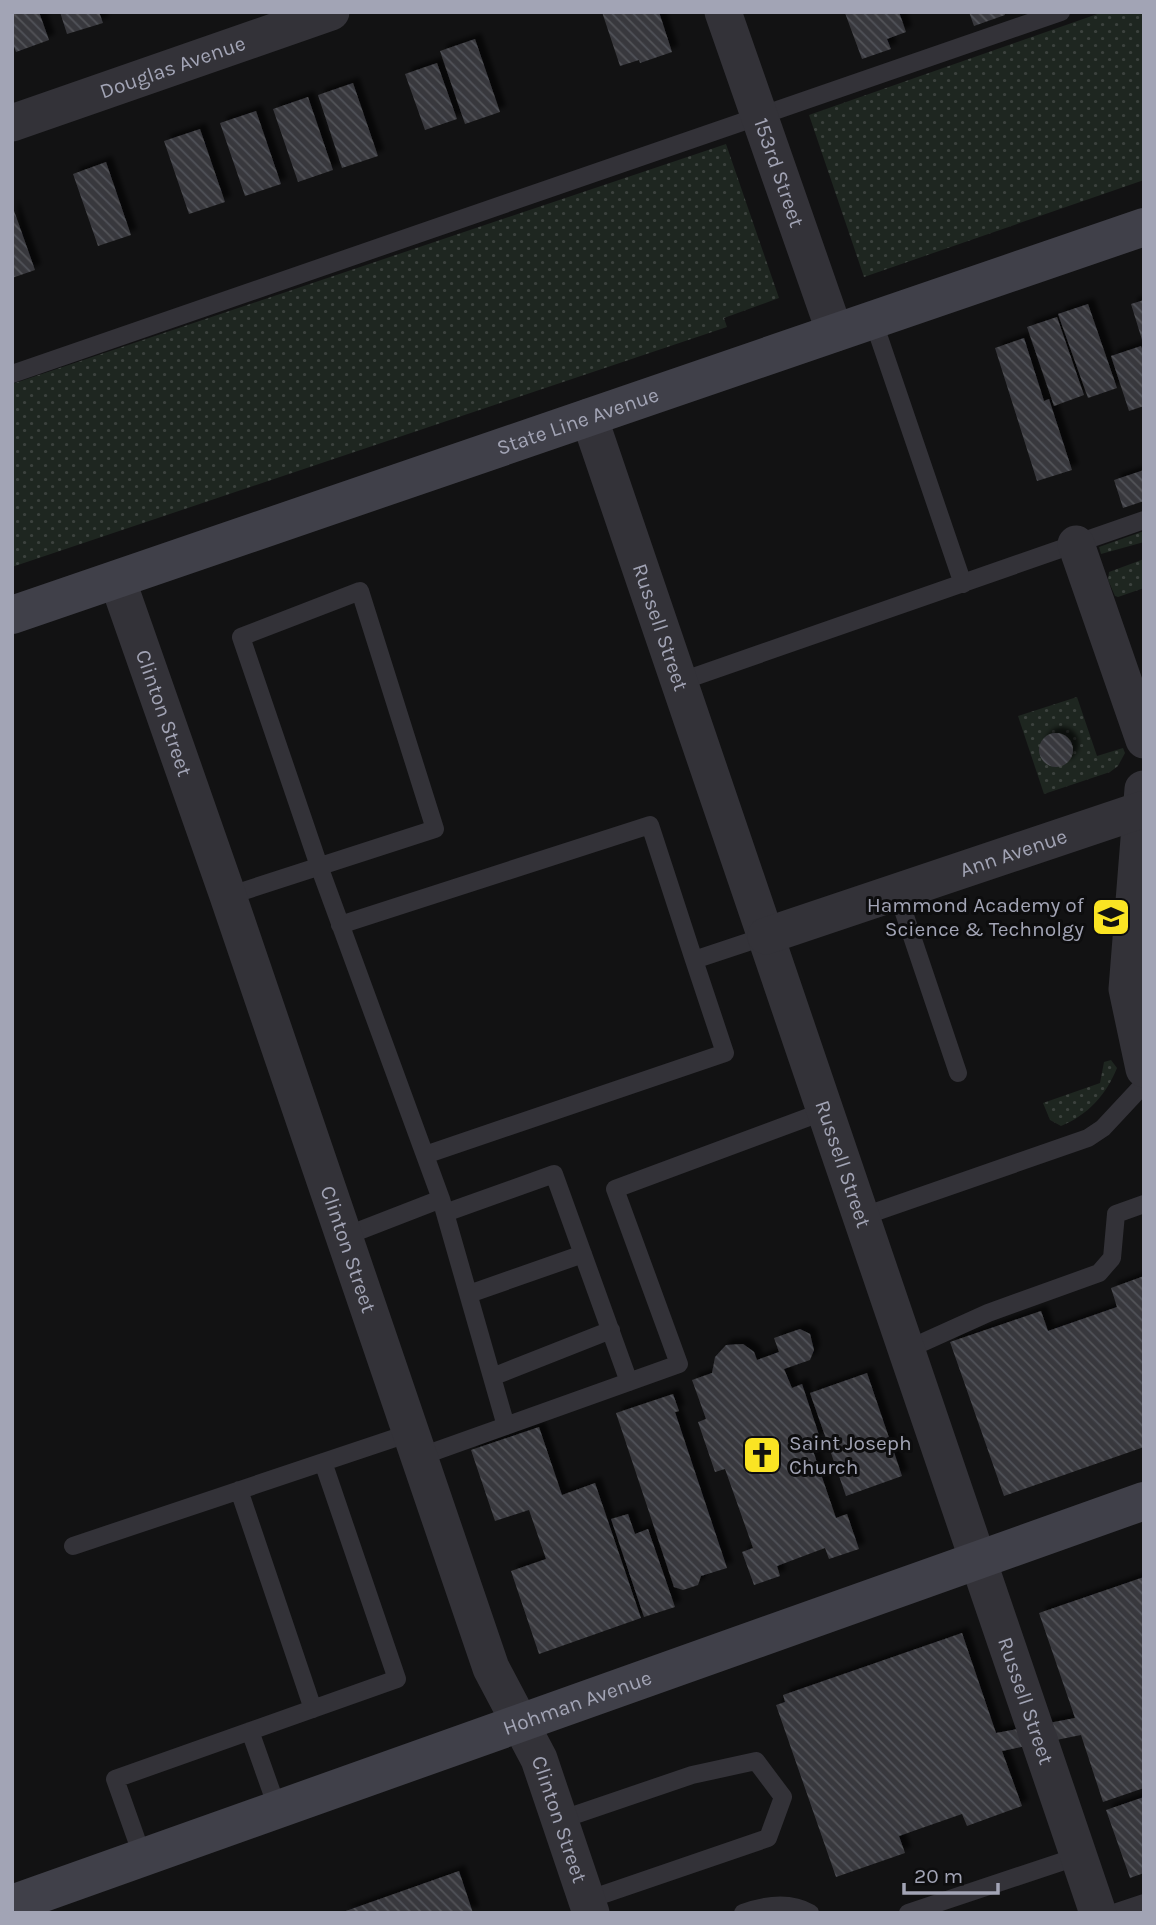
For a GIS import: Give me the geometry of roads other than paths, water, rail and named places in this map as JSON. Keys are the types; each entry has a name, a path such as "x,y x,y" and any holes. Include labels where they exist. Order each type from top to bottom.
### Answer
{"street":[{"name":"Douglas Avenue","path":"12,123 331,12"},
{"name":"153rd Street","path":"723,12 835,333"},
{"name":"State Line Avenue","path":"12,615 1144,227"},
{"name":"Russell Street","path":"589,417 1098,1913"},
{"path":"1076,544 1144,740"},
{"name":"Clinton Street","path":"117,579 491,1668 539,1759 589,1906"},
{"path":"1143,798 1127,989 1144,1069"},
{"name":"Ann Avenue","path":"766,936 897,892 1143,798"},
{"name":"Hohman Avenue","path":"12,1904 1144,1501"}],"lane":[{"path":"12,374 1061,12"},
{"path":"873,320 963,584"},
{"path":"680,682 1144,520"},
{"path":"228,896 319,866 435,829 360,591 241,636 319,866 443,1206 506,1426"},
{"path":"340,925 650,825 725,1053 425,1155"},
{"path":"897,892 958,1073"},
{"path":"694,960 766,936"},
{"path":"861,1217 1088,1138 1103,1128 1144,1084"},
{"path":"73,1546 323,1462 506,1426 679,1364 615,1189 825,1111"},
{"path":"343,1237 554,1174 629,1382"},
{"path":"906,1350 988,1312 1099,1273 1112,1258 1116,1214 1144,1204"},
{"path":"468,1294 583,1254"},
{"path":"492,1377 611,1330"},
{"path":"143,1858 116,1779 397,1679 323,1462"},
{"path":"239,1490 313,1709"},
{"path":"250,1731 278,1810"},
{"path":"560,1820 692,1775 756,1761 783,1797 768,1838 589,1906"},
{"path":"908,1913 1079,1856"},
{"path":"1114,1913 1144,1903"},
{"path":"752,1911 794,1910"}],"place":[{"name":"Hammond Academy of Science & Technolgy","path":"1111,917"},
{"name":"Saint Joseph Church","path":"762,1455"}]}
